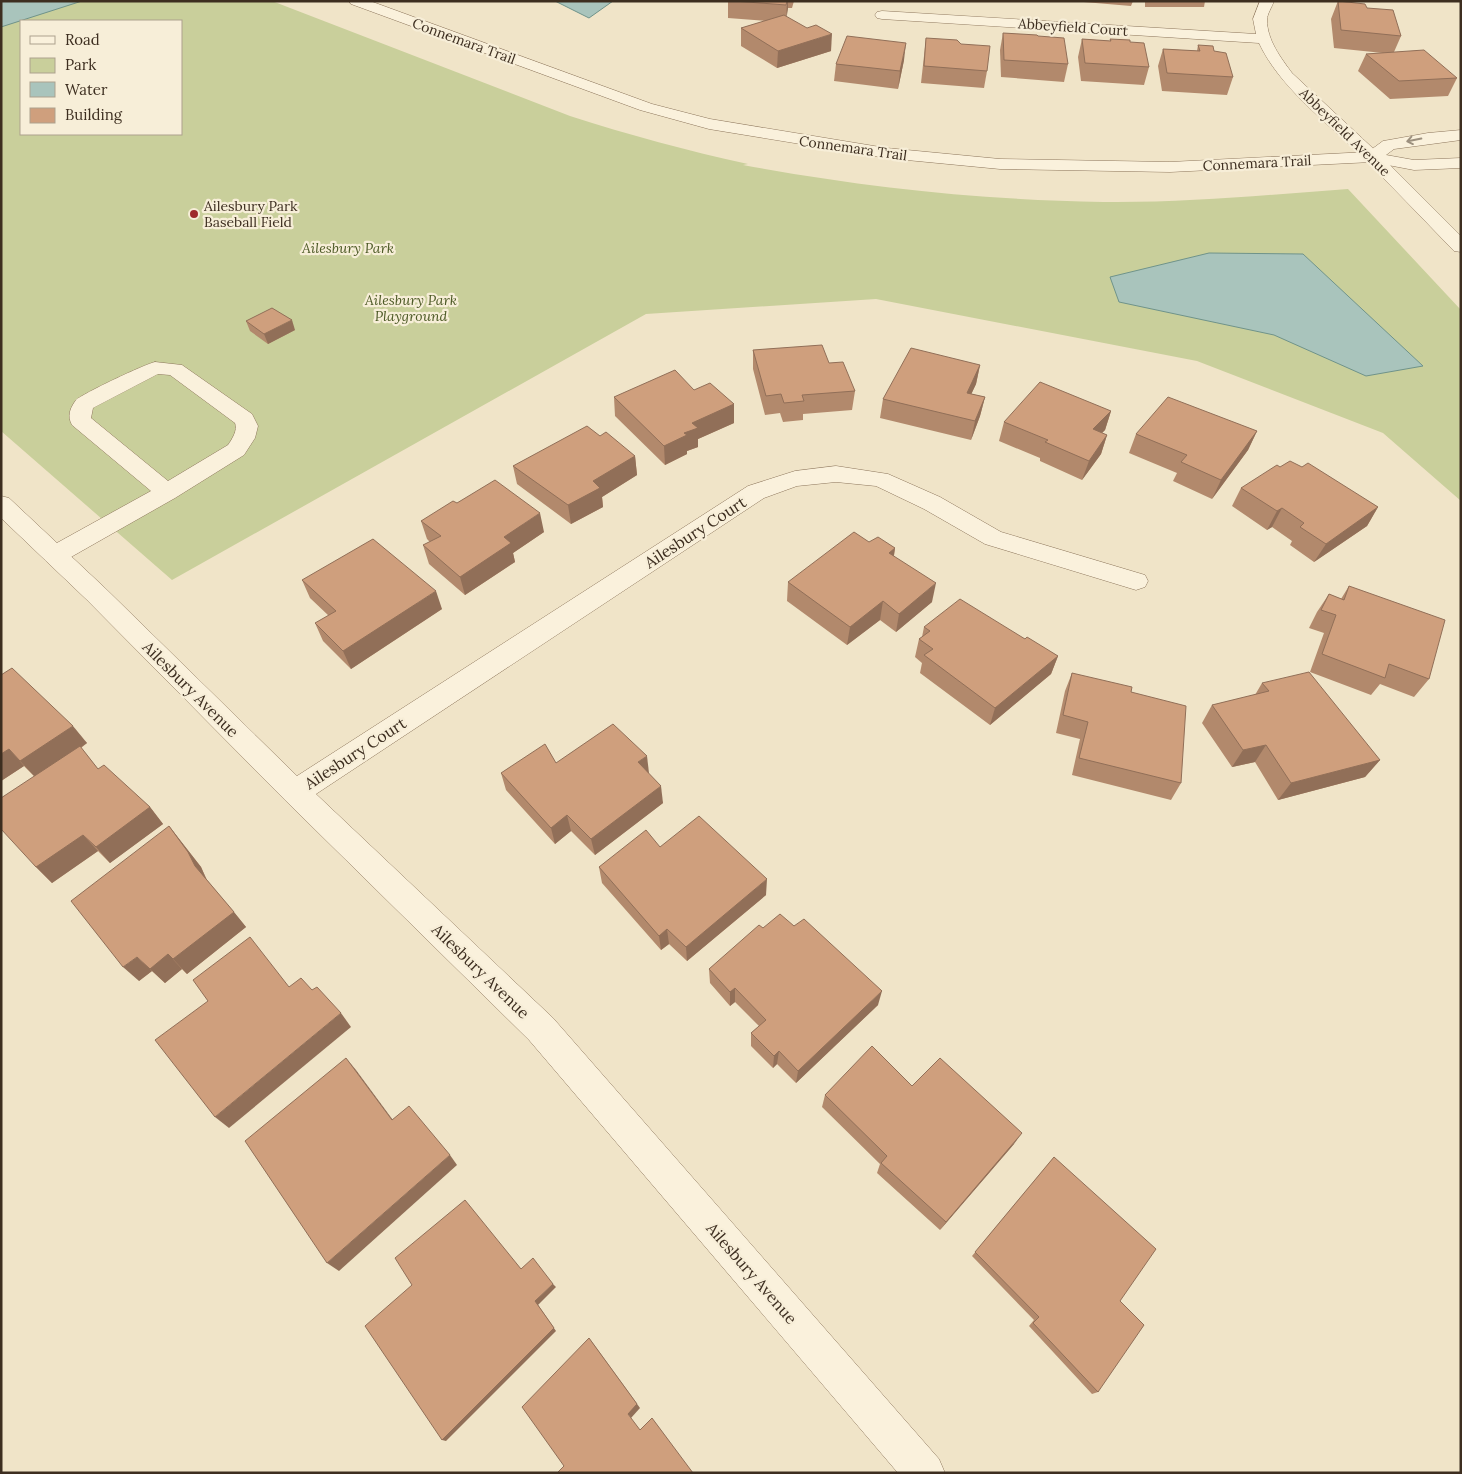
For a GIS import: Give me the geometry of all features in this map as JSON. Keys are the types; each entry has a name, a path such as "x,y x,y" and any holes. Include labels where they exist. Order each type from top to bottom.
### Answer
{"street":[{"name":"Connemara Trail","path":"356,1 646,106 709,124 922,158 1000,164 1170,167 1372,157 1414,164 1461,163"},
{"name":"Abbeyfield Avenue","path":"1266,1 1260,19 1264,39 1274,60 1287,76 1372,157 1461,247"},
{"name":"Abbeyfield Court","path":"882,14 1264,39"},
{"name":"Connemara Trail","path":"1372,157 1389,145 1428,138 1461,135"},
{"path":"55,555 167,492 236,450 244,438 247,426 244,419 175,369 166,367 156,368 85,403 80,410 80,420 167,492"},
{"name":"Ailesbury Court","path":"295,792 756,492 795,479 836,474 880,479 932,503 993,538 1136,581"},
{"name":"Ailesbury Avenue","path":"1,504 540,1029 925,1473"}],"green space":[{"name":"Ailesbury Park","path":"1,1 272,1 570,116 703,154 748,164 743,165 832,180 967,195 1103,202 1195,200 1348,189 1461,310 1461,501 1383,433 1197,361 876,299 646,314 172,580 1,431"}],"water":[{"path":"1,1 82,1 20,20 1,27"},
{"path":"555,1 613,1 589,18"},
{"path":"1209,253 1303,254 1423,366 1366,376 1274,335 1119,302 1110,277"}],"building":[{"path":"734,1 787,1 786,5"},
{"path":"1338,1 1365,4 1367,8 1393,10 1401,36 1341,30"},
{"path":"784,15 807,28 816,25 832,34 778,51 741,28"},
{"path":"1003,33 1064,38 1068,64 1004,60"},
{"path":"847,36 906,43 900,71 836,64"},
{"path":"926,38 957,40 961,44 990,46 987,71 924,66"},
{"path":"1082,39 1130,40 1130,42 1144,43 1149,67 1085,63"},
{"path":"1198,45 1213,46 1214,51 1226,53 1233,77 1167,73 1163,49 1200,51"},
{"path":"1424,50 1457,78 1399,81 1366,54"},
{"path":"272,308 292,320 264,334 246,321"},
{"path":"822,345 829,363 843,362 855,391 802,395 804,401 784,403 781,394 766,396 753,350"},
{"path":"911,348 980,365 967,393 985,397 975,421 883,399"},
{"path":"675,370 694,390 710,383 734,404 692,423 698,428 684,433 687,435 664,446 614,397"},
{"path":"1040,382 1111,411 1093,429 1107,435 1089,461 1045,442 1048,440 1004,422"},
{"path":"1168,397 1257,431 1221,480 1181,462 1187,455 1136,434"},
{"path":"587,426 600,436 606,432 635,456 593,481 600,488 568,505 513,466"},
{"path":"1290,461 1302,467 1308,463 1378,507 1326,544 1300,527 1304,523 1282,508 1277,511 1241,488 1277,465 1280,467"},
{"path":"495,480 540,513 504,537 511,543 460,577 423,545 441,536 421,521 453,501 457,503"},
{"path":"854,532 869,542 878,537 895,548 889,553 936,583 899,614 883,601 850,627 788,582"},
{"path":"373,539 436,591 343,651 315,623 336,611 302,580"},
{"path":"1349,586 1445,620 1429,679 1389,664 1385,678 1322,654 1336,615 1321,610 1329,594 1344,600"},
{"path":"960,599 1025,639 1027,637 1058,656 995,708 924,655 933,649 919,639 930,631 924,627"},
{"path":"12,668 73,726 20,761 9,749 1,754 1,675"},
{"path":"1309,672 1380,760 1291,783 1266,745 1243,750 1212,705 1269,691 1262,683"},
{"path":"1072,673 1132,687 1131,692 1186,706 1181,783 1079,758 1088,722 1063,715"},
{"path":"613,724 647,756 638,762 661,786 591,839 567,815 551,828 501,773 545,744 556,763"},
{"path":"80,746 98,769 104,765 150,807 96,847 83,835 36,867 1,829 1,798"},
{"path":"699,816 767,879 686,947 667,929 659,936 599,867 646,830 660,847"},
{"path":"169,826 188,852 195,866 234,912 173,959 168,954 150,969 137,957 123,967 71,901"},
{"path":"780,914 794,926 804,919 882,991 798,1071 779,1051 774,1056 751,1033 766,1020 735,988 730,992 709,969 759,925 763,928"},
{"path":"250,937 289,987 301,978 312,990 317,987 341,1013 215,1117 155,1040 208,1001 193,980"},
{"path":"872,1046 912,1086 940,1058 1022,1133 946,1222 881,1163 887,1156 825,1095"},
{"path":"346,1058 392,1120 409,1106 450,1155 327,1263 245,1141"},
{"path":"1054,1157 1156,1249 1120,1301 1144,1325 1098,1392 1033,1323 1039,1317 975,1252"},
{"path":"465,1200 521,1269 533,1258 553,1284 535,1301 554,1328 442,1440 365,1326 412,1285 395,1258"},
{"path":"589,1338 637,1404 628,1414 640,1430 652,1418 693,1473 557,1473 564,1466 522,1407"}],"place":[{"name":"Ailesbury Park Baseball Field","path":"194,214"}],"park label":[{"name":"Ailesbury Park Playground","path":"411,308"}]}
